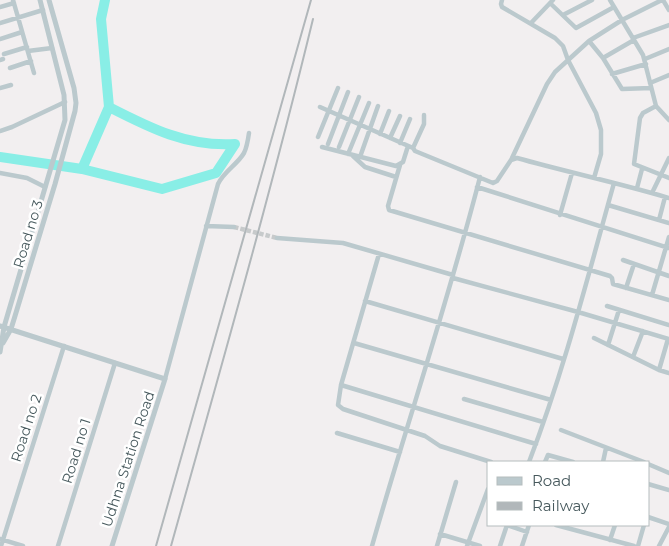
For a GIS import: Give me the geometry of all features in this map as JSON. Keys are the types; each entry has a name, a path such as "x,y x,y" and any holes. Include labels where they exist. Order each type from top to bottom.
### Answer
{"street":[{"name":"Road no 3","path":"2,346 2,326 65,120 65,102 40,0"},
{"name":"Road no 3","path":"0,352 11,329 73,122 76,103 49,0"},
{"path":"502,0 502,7 561,43 596,112 601,130 602,154 594,178"},
{"path":"563,15 592,0"},
{"path":"610,0 646,62 656,106 669,120"},
{"path":"320,107 410,147 415,151 495,182 512,158 547,84 555,72 589,41 622,20 663,0 669,10"},
{"path":"0,7 13,2 34,73"},
{"path":"531,23 552,2 578,28 614,7"},
{"path":"0,23 43,10"},
{"path":"603,58 633,39 669,26"},
{"path":"0,39 22,32"},
{"path":"589,41 624,89 651,85 669,75"},
{"path":"2,57 27,49 52,48"},
{"path":"612,74 646,62 669,49"},
{"path":"10,68 31,61"},
{"path":"0,88 11,85"},
{"path":"318,137 338,88"},
{"path":"328,144 348,92"},
{"path":"339,147 359,98"},
{"path":"0,131 65,102"},
{"path":"350,154 369,103"},
{"path":"360,157 378,106"},
{"path":"656,106 644,113 640,118 633,161 635,166 669,178"},
{"path":"380,134 390,111"},
{"path":"424,115 424,124 400,165 388,206 389,210 610,276 612,283 669,300"},
{"path":"390,138 400,116"},
{"path":"400,143 410,119"},
{"path":"2,326 165,379 220,180 242,155 246,148 249,133"},
{"path":"322,147 396,166 400,165"},
{"path":"350,154 366,167 396,177"},
{"path":"512,158 614,182 667,197 658,220"},
{"path":"652,193 669,158"},
{"path":"637,188 642,169"},
{"path":"0,173 46,184"},
{"path":"560,215 572,173"},
{"path":"372,546 440,322 480,177"},
{"path":"529,461 564,359 614,182"},
{"path":"477,187 668,248"},
{"path":"608,206 669,223"},
{"path":"206,226 234,227"},
{"path":"277,238 336,242 669,339 659,370"},
{"path":"652,295 658,272 668,248 669,238"},
{"path":"378,254 341,385 339,406 427,436 440,446 488,461"},
{"path":"623,260 669,276"},
{"path":"626,288 634,264"},
{"path":"365,301 564,359"},
{"path":"606,306 669,325"},
{"path":"608,345 619,310"},
{"path":"633,357 643,331"},
{"path":"594,338 659,370 669,373"},
{"path":"354,343 551,400"},
{"name":"Road no 2","path":"1,546 1,539 64,346"},
{"name":"Road no 1","path":"58,546 115,363"},
{"name":"Udhna Station Road","path":"112,546 165,379"},
{"path":"341,385 536,444"},
{"path":"464,399 543,422"},
{"path":"561,430 641,461"},
{"path":"337,433 400,452"},
{"path":"603,461 606,448"},
{"path":"546,461 548,455 569,461"},
{"path":"649,464 669,473"},
{"path":"436,546 456,482"},
{"path":"649,484 669,490"},
{"path":"468,544 487,491"},
{"path":"649,517 669,525 659,546"},
{"path":"500,546 507,526"},
{"path":"510,526 527,532"},
{"path":"522,546 529,526"},
{"path":"560,526 634,546"},
{"path":"610,540 614,526"},
{"path":"638,546 644,526"},
{"path":"440,534 468,544 480,546"},
{"path":"1,539 23,546"}],"waterway":[{"path":"0,157 82,169 162,189 216,173 235,144 217,144 185,139 154,129 109,107 101,19 105,0"},
{"path":"82,169 109,107"}],"tunnel":[{"path":"234,227 277,238"}],"railway":[{"path":"156,546 311,0"},
{"path":"171,546 262,217 313,19"}]}
